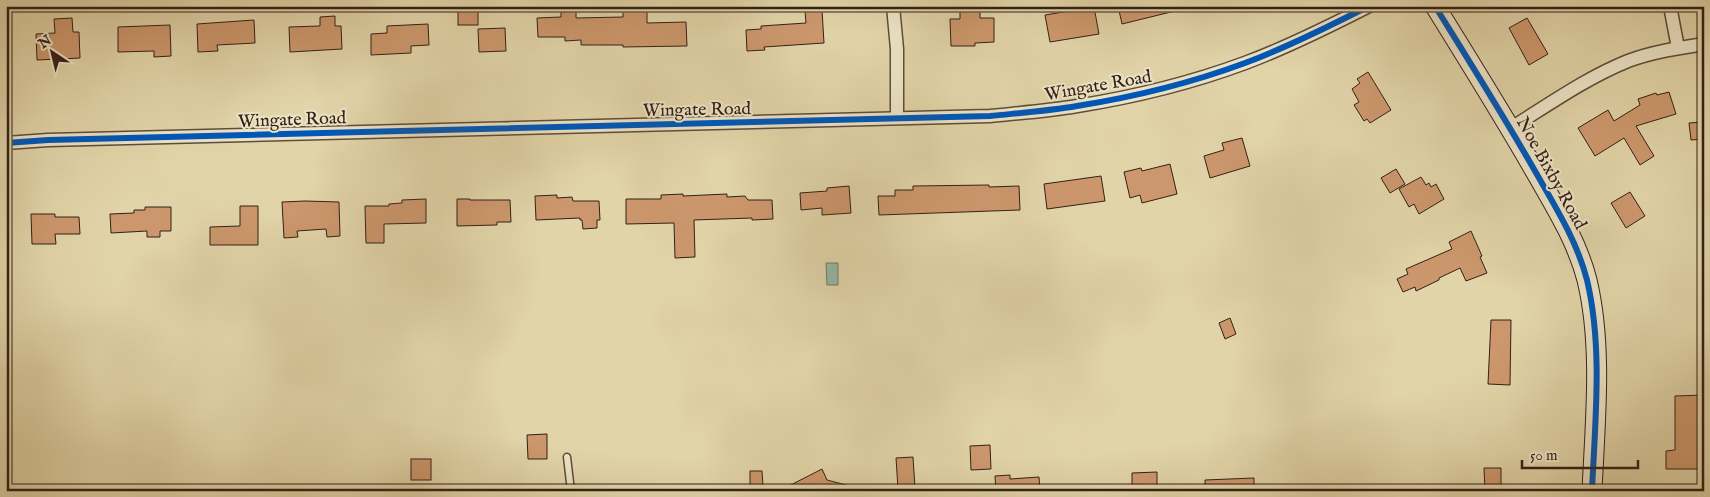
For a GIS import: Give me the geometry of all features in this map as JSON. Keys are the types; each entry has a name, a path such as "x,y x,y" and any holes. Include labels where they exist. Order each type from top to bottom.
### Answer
{"street":[{"path":"893,6 897,49 897,118"},
{"name":"Wingate Road","path":"6,143 990,116 1074,107 1134,95 1197,79 1245,63 1301,40 1369,6"},
{"name":"Noe Bixby Road","path":"1435,6 1510,128 1561,216 1576,248 1586,280 1595,335 1596,376 1592,491"},
{"path":"1670,6 1678,48"},
{"path":"1510,128 1579,85 1627,62 1651,54 1704,44"}],"lane":[{"path":"567,457 572,491"}],"shaded area":[{"path":"826,263 838,263 838,285 827,285"}],"building":[{"path":"458,6 478,6 478,25 458,25"},
{"path":"960,6 980,6 980,18 994,18 994,42 975,43 975,46 951,46 950,19 960,19"},
{"path":"1118,6 1174,6 1175,11 1122,24"},
{"path":"1094,7 1099,34 1050,42 1045,15"},
{"path":"647,10 647,23 686,22 687,46 623,47 623,45 581,45 581,40 565,41 565,37 538,37 537,18 561,17 561,12 576,11 576,18 623,17 623,11"},
{"path":"822,10 824,43 764,47 765,50 747,51 746,30 761,29 761,26 806,23 805,11"},
{"path":"335,16 335,26 341,26 342,49 290,52 289,27 320,26 320,17"},
{"path":"72,18 73,32 79,32 80,58 37,60 36,34 55,33 54,19"},
{"path":"1527,18 1548,54 1529,65 1509,28"},
{"path":"254,20 255,43 217,45 218,51 198,52 197,24"},
{"path":"428,24 429,45 411,46 411,53 371,55 371,34 387,33 387,26"},
{"path":"170,25 171,56 154,57 154,51 118,52 118,27"},
{"path":"505,28 506,51 479,52 478,29"},
{"path":"1368,72 1391,110 1370,123 1367,119 1364,121 1354,105 1359,102 1352,89 1360,83 1357,79"},
{"path":"1669,92 1676,114 1636,126 1654,156 1640,165 1624,138 1595,156 1578,128 1608,110 1614,121 1640,105 1638,99 1656,93 1657,95"},
{"path":"1703,122 1704,139 1691,140 1689,123"},
{"path":"1242,138 1250,166 1210,178 1204,156 1224,150 1222,143"},
{"path":"1170,164 1177,194 1142,203 1140,195 1130,198 1124,172 1141,168 1142,171"},
{"path":"1396,169 1405,184 1390,193 1381,178"},
{"path":"1101,176 1105,201 1047,209 1044,184"},
{"path":"1421,177 1426,185 1429,183 1431,187 1436,184 1444,199 1419,214 1414,204 1409,207 1399,189"},
{"path":"989,185 989,187 1019,186 1020,210 879,215 878,196 895,196 895,190 913,190 913,186"},
{"path":"849,186 851,213 822,215 822,208 801,210 800,193 827,191 827,188"},
{"path":"1630,192 1645,216 1626,228 1611,203"},
{"path":"683,194 683,196 727,194 727,197 745,196 748,200 772,200 773,219 694,220 695,257 675,258 674,223 626,224 626,199 661,199 661,195"},
{"path":"557,195 557,198 572,197 573,201 599,201 600,220 597,220 597,228 583,229 580,218 536,220 535,196"},
{"path":"426,199 426,223 384,224 384,243 366,243 365,206 389,206 389,204 402,203 402,200"},
{"path":"457,199 510,200 511,222 497,222 497,225 457,226"},
{"path":"282,202 339,202 340,236 327,237 326,229 297,231 298,237 284,238"},
{"path":"240,206 258,206 258,245 210,245 210,227 240,226"},
{"path":"145,207 171,207 171,231 160,231 160,237 147,237 147,231 111,233 110,214 134,213 134,210 145,210"},
{"path":"31,214 79,217 80,234 55,234 56,244 32,244"},
{"path":"1471,231 1487,273 1466,281 1460,268 1416,291 1415,287 1403,292 1397,279 1408,274 1406,269 1452,249 1449,242"},
{"path":"1230,318 1236,334 1225,339 1219,323"},
{"path":"1491,320 1511,320 1510,385 1488,384"},
{"path":"1704,395 1704,469 1666,469 1666,451 1675,450 1675,396"},
{"path":"547,434 547,459 528,459 527,435"},
{"path":"990,445 991,469 971,470 970,446"},
{"path":"913,457 915,488 898,489 896,458"},
{"path":"411,459 431,459 431,480 411,480"},
{"path":"1484,468 1501,468 1501,491 1485,491"},
{"path":"822,469 827,480 854,487 854,491 779,491"},
{"path":"750,471 762,471 763,486 750,486"},
{"path":"1157,472 1157,491 1132,491 1132,473"},
{"path":"1010,475 1010,479 1039,477 1040,491 996,491 995,476"},
{"path":"1254,478 1254,491 1205,491 1205,480"}],"cycle path":[{"path":"6,143 48,140 990,116 1034,112 1120,98 1204,77 1277,50 1369,6"},
{"path":"1435,6 1550,197 1565,224 1583,266 1592,305 1595,332 1597,385 1592,491"}]}
